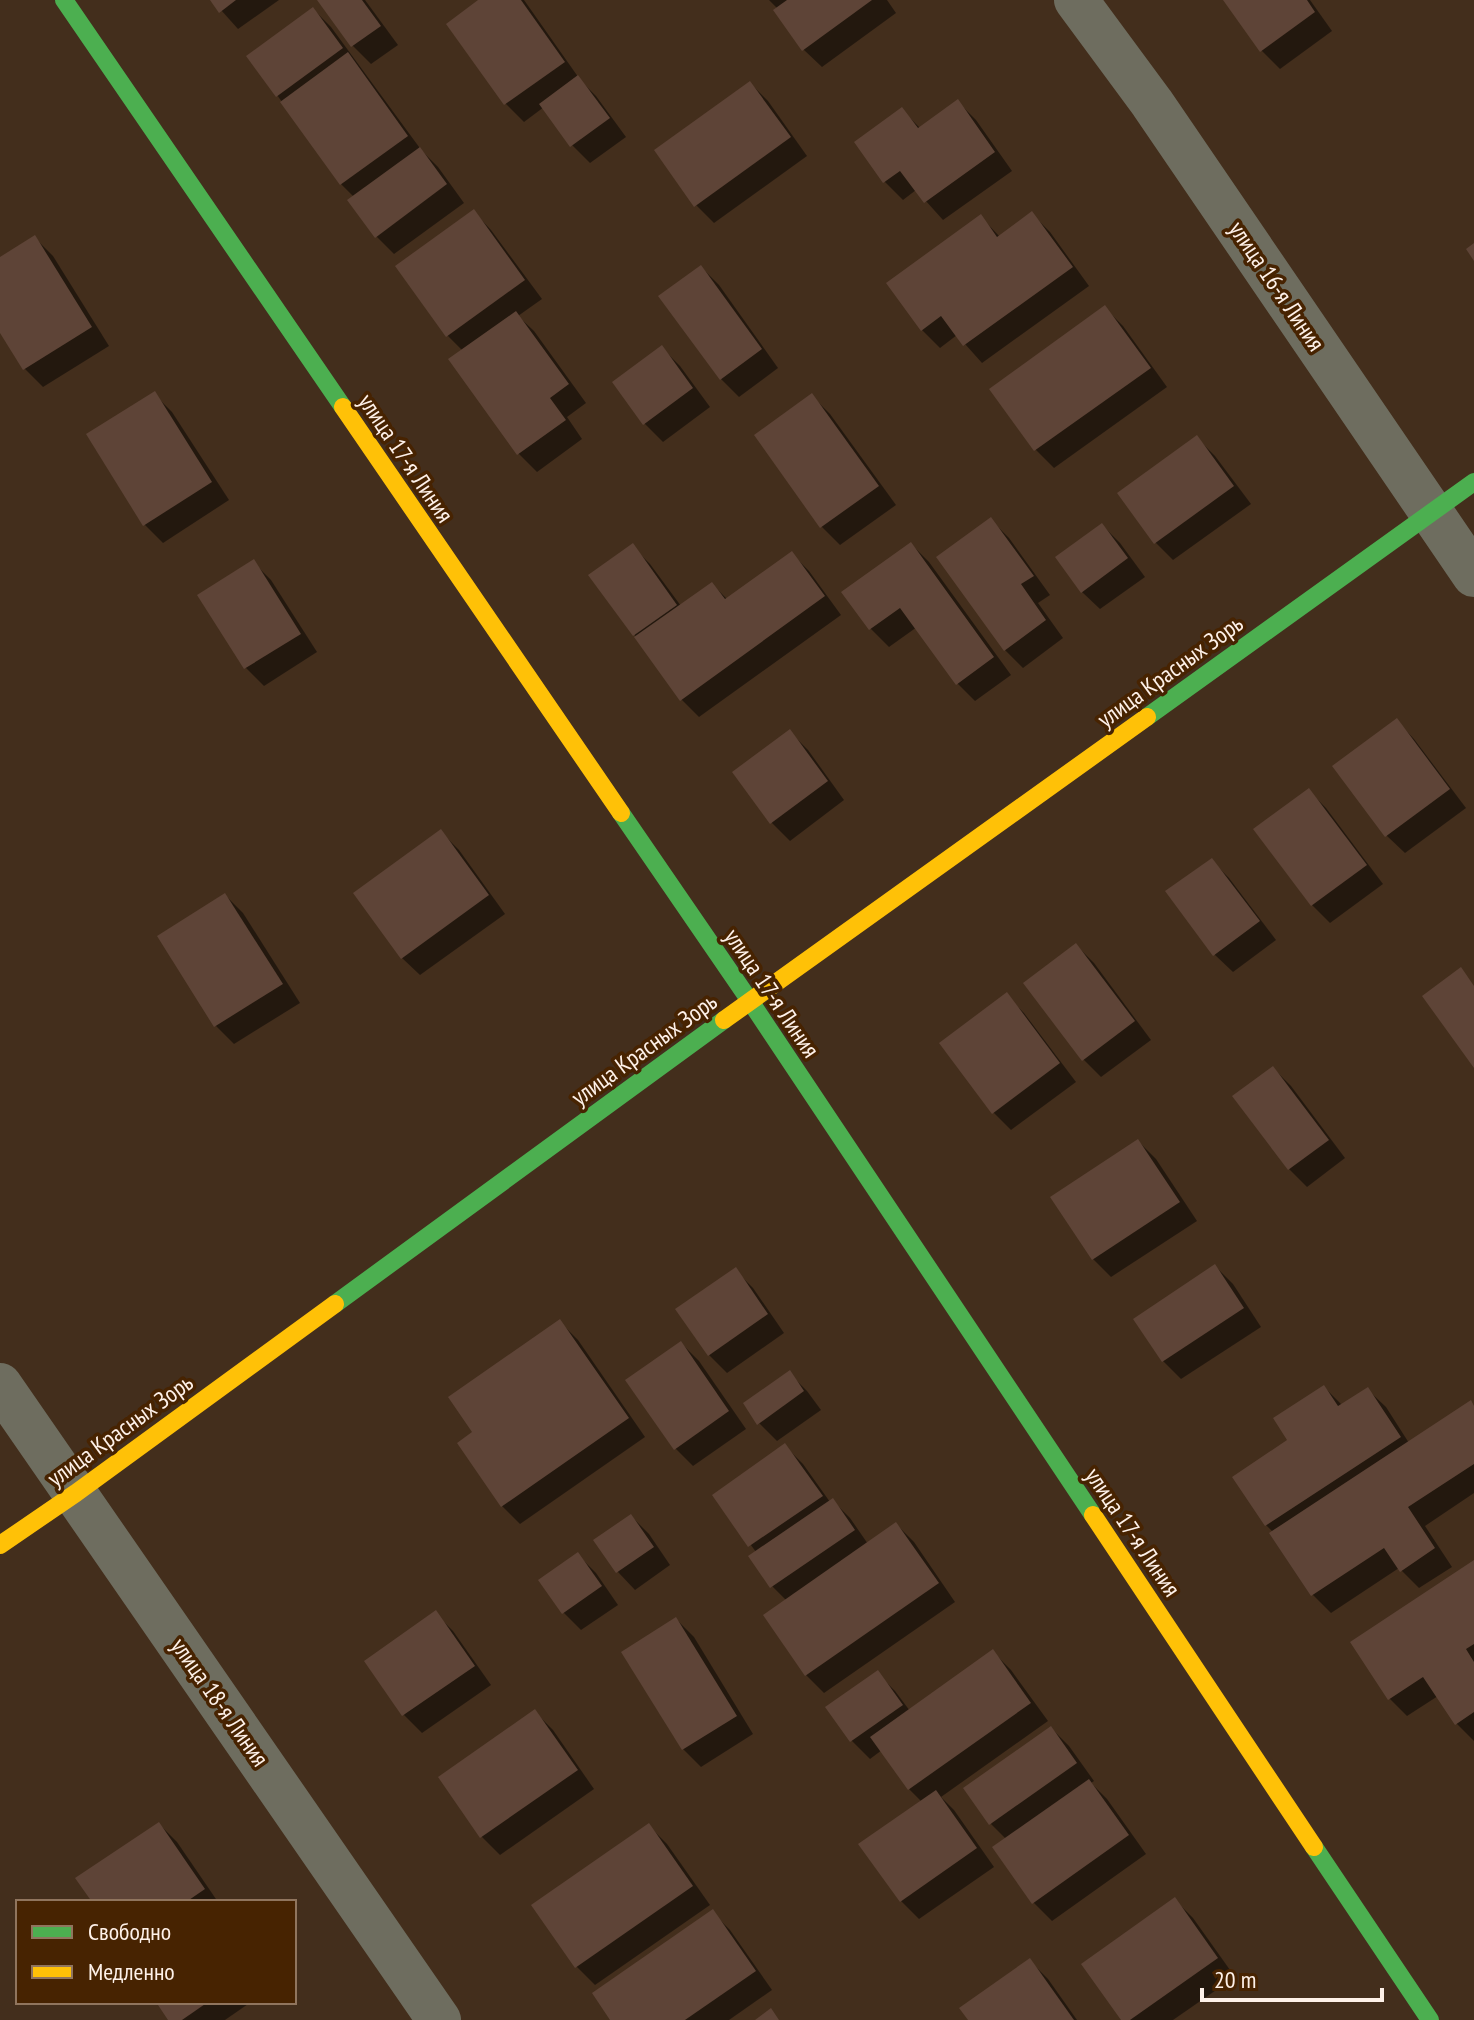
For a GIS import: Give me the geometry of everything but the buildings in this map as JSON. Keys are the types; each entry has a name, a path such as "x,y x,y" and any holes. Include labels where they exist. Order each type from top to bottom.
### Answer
{"street":[{"name":"улица 17-я Линия","path":"64,0 750,1001 1430,2020"},
{"name":"улица 16-я Линия","path":"1076,0 1152,103 1474,575"},
{"name":"улица Красных Зорь","path":"0,1545 76,1493 750,1001 1474,482"},
{"name":"улица 18-я Линия","path":"0,1385 439,2020"}],"traffic: fast":[{"path":"64,0 343,407"},
{"path":"1147,717 1474,482"},
{"path":"621,813 1093,1515"},
{"path":"335,1304 724,1020"},
{"path":"1314,1847 1430,2020"}],"traffic: slow":[{"path":"343,407 621,813"},
{"path":"724,1020 1147,717"},
{"path":"0,1545 335,1304"},
{"path":"1093,1515 1314,1847"}]}
